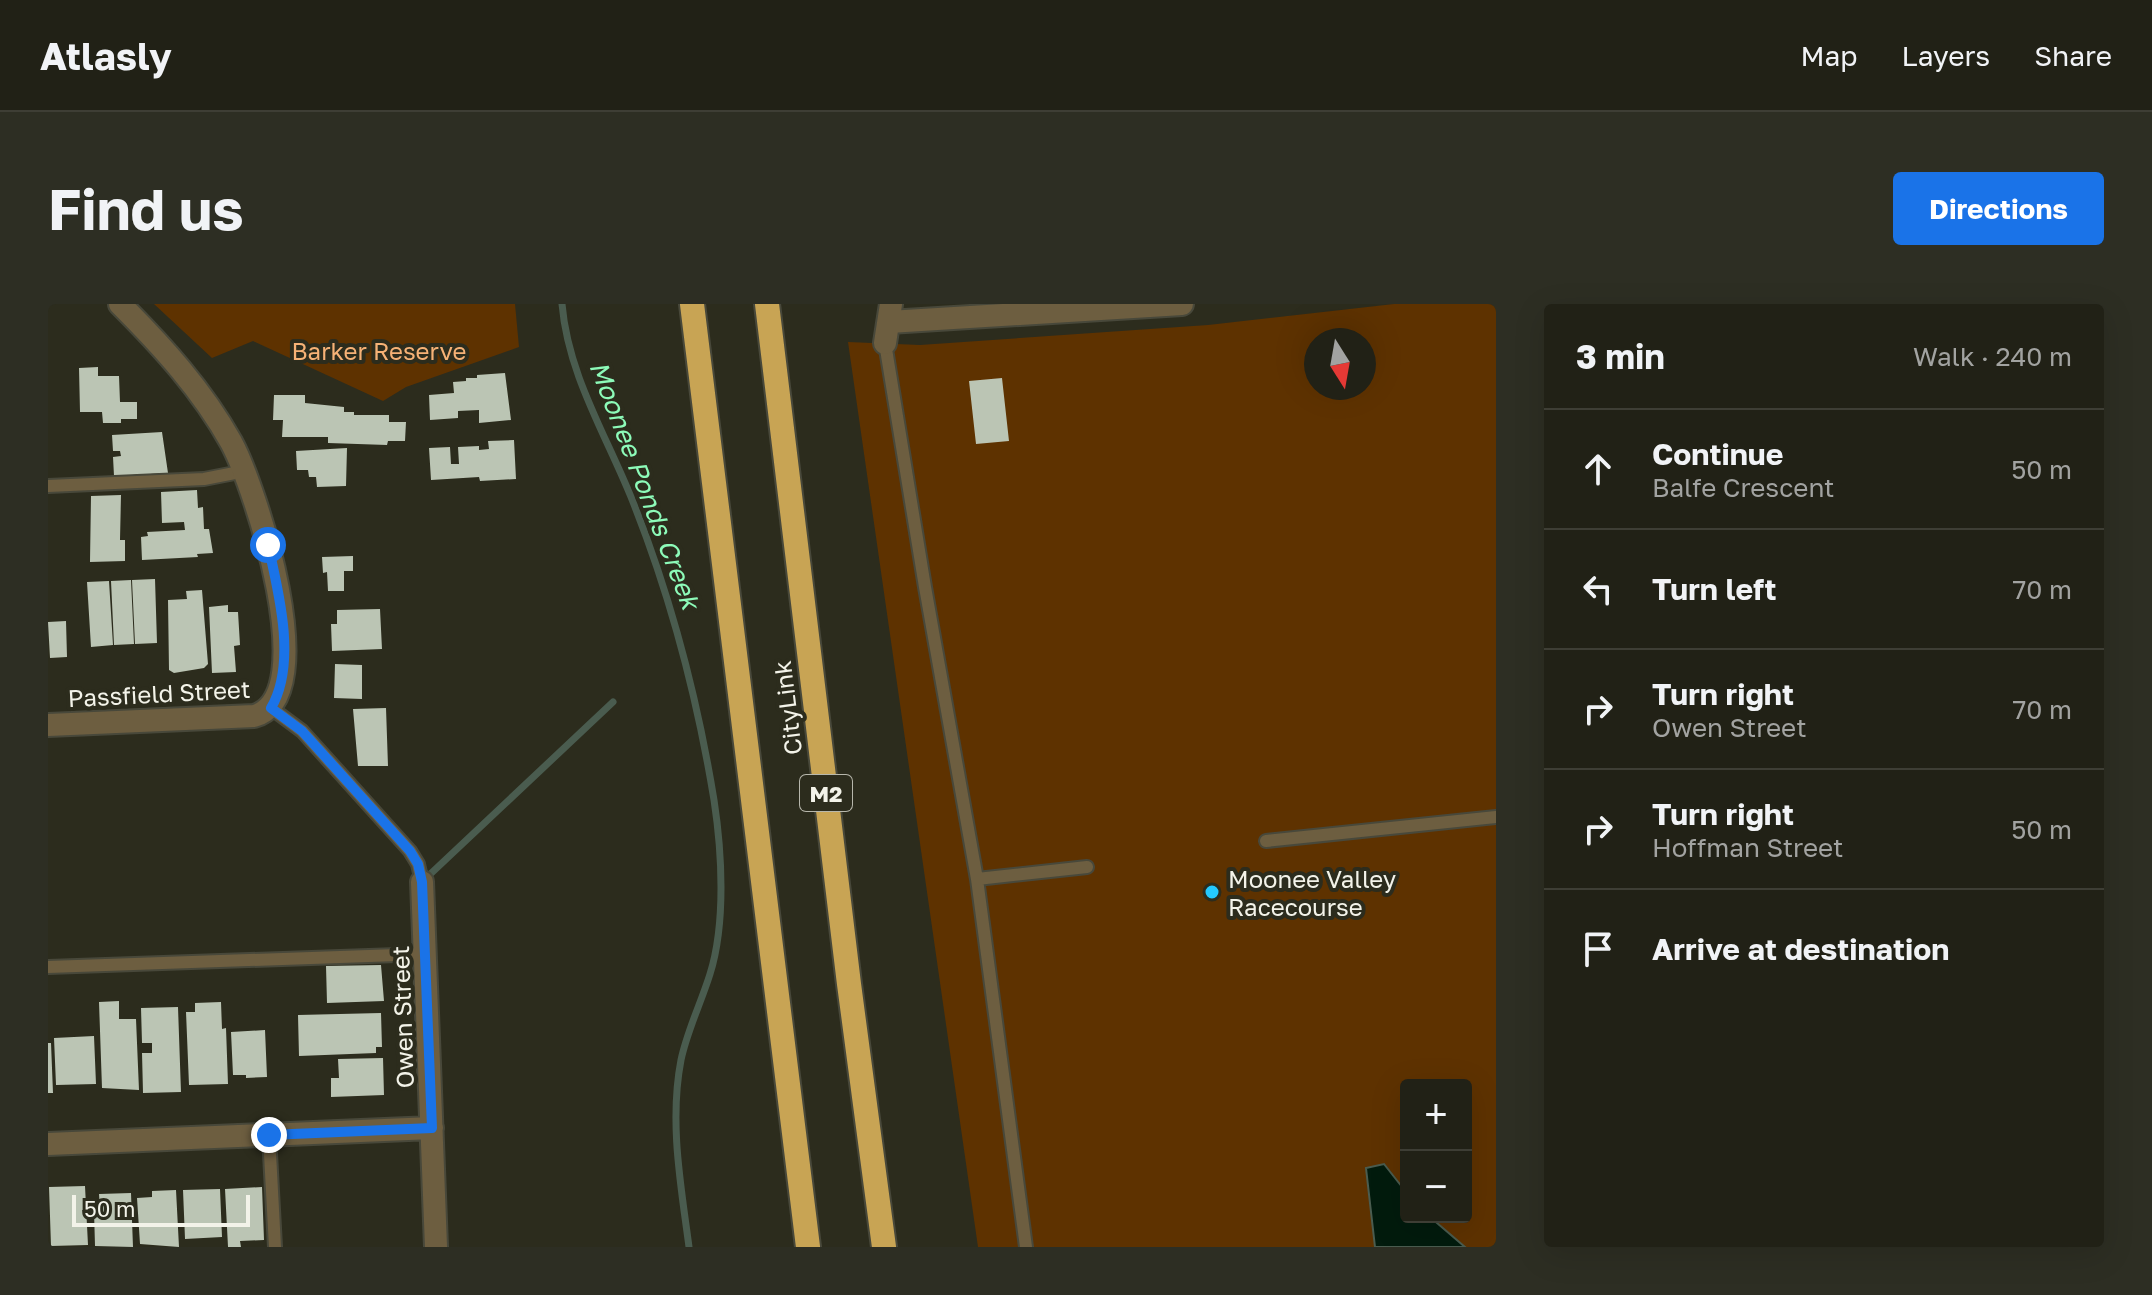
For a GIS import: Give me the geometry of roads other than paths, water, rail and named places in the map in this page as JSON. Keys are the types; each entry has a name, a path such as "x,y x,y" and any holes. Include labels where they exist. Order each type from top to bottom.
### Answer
{"highway":[{"name":"CityLink","path":"692,304 808,1247"},
{"name":"CityLink","path":"767,304 884,1247"}],"street":[{"path":"120,304 192,382 231,442 245,471 268,545 282,623 282,678 271,708"},
{"path":"1088,304 1122,308"},
{"path":"888,323 1182,304"},
{"name":"Passfield Street","path":"48,725 254,716 271,708"},
{"name":"Owen Street","path":"422,882 436,1247"},
{"path":"48,1144 432,1128"}],"lane":[{"path":"888,323 925,587 977,879 1026,1247"},
{"path":"48,486 204,479 245,471"},
{"path":"271,708 302,731 410,851 418,864 422,882"},
{"path":"1266,841 1496,817"},
{"path":"977,879 1087,867"},
{"path":"48,967 426,954"},
{"path":"269,1135 275,1247"}],"waterway":[{"name":"Moonee Ponds Creek","path":"562,304 580,379 631,497 670,608 699,722 717,820 721,887 718,933 710,974 681,1060 676,1107 680,1177 689,1247"},
{"path":"424,880 613,702"}],"place":[{"name":"Moonee Valley Racecourse","path":"1212,892"}],"park label":[{"name":"Barker Reserve","path":"379,350"}]}
